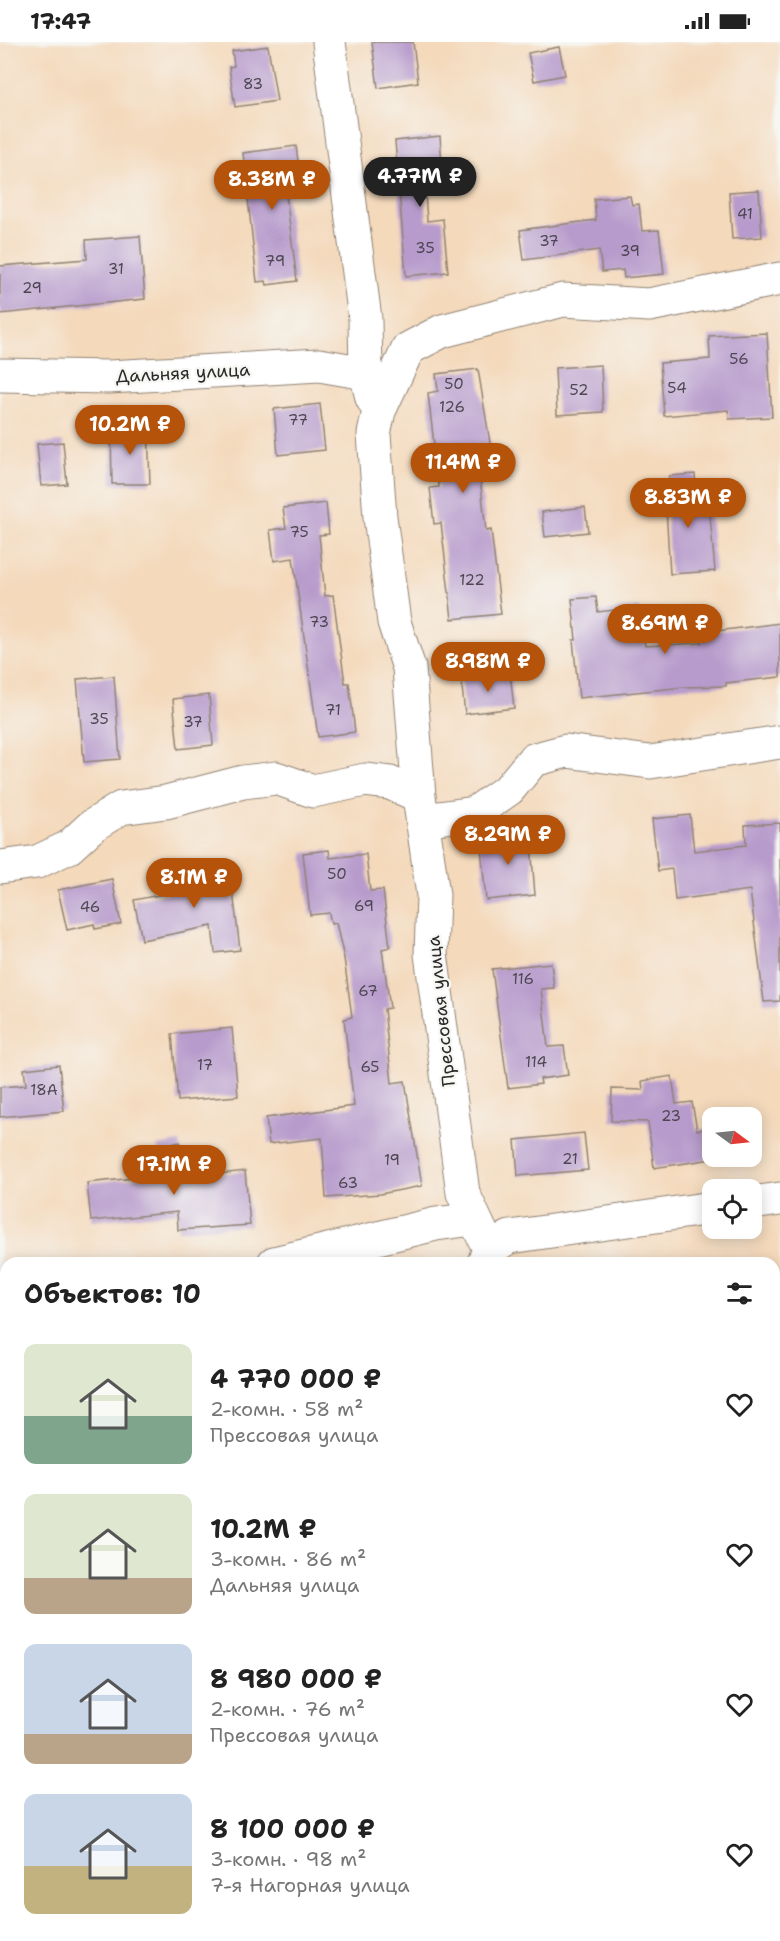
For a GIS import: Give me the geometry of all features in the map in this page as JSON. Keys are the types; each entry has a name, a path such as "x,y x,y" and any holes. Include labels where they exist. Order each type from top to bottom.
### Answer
{"street":[{"name":"Прессовая улица","path":"329,42 365,319 366,372 372,398 379,411 375,434 380,517 394,622 409,668 421,808 433,895 431,954 464,1193 487,1256"},
{"path":"379,411 408,349 442,331 563,300 649,305 780,279"},
{"name":"Дальняя улица","path":"0,375 109,377 319,365 366,372"},
{"path":"0,867 37,862 69,847 92,826 121,808 166,802 243,782 276,778 313,791 365,780 390,783 421,808 475,813 509,789 533,760 566,751 650,762 780,742"},
{"path":"762,1202 780,1199"},
{"path":"487,1256 510,1237 702,1209"},
{"path":"299,1257 435,1224 473,1219"}],"building":[{"path":"372,42 413,42 418,82 378,88"},
{"path":"268,46 277,101 235,107 229,67 234,66 232,51"},
{"path":"559,47 565,75 534,81 528,53"},
{"path":"440,136 442,165 423,167 427,221 443,219 448,272 406,276 395,141"},
{"path":"296,146 302,192 286,195 297,281 267,285 266,281 257,282 243,153"},
{"path":"759,190 762,237 732,239 729,192"},
{"path":"630,196 632,205 639,204 642,231 659,230 664,274 624,278 623,270 602,272 599,250 524,260 520,230 596,220 594,199"},
{"path":"140,236 145,299 0,314 0,266 87,259 86,240"},
{"path":"767,333 772,417 729,419 728,410 664,416 660,363 710,359 709,336"},
{"path":"601,365 603,412 557,415 555,368"},
{"path":"478,369 491,449 477,450 486,531 491,530 501,614 452,619 441,523 434,524 430,488 439,487 428,393 438,391 436,374"},
{"path":"320,404 325,450 278,455 274,409"},
{"path":"148,426 150,484 112,484 111,428"},
{"path":"63,442 67,484 41,486 37,444"},
{"path":"695,474 697,505 709,504 715,571 670,574 666,508 670,507 669,476"},
{"path":"326,503 329,534 319,535 325,596 333,595 345,683 349,683 355,732 318,737 293,558 274,561 270,530 286,528 283,508"},
{"path":"585,507 588,532 545,537 542,512"},
{"path":"596,597 598,612 639,607 645,646 701,643 701,633 780,623 780,677 726,683 726,686 684,687 579,698 573,640 576,640 572,599"},
{"path":"510,672 514,708 465,714 461,678"},
{"path":"114,676 120,759 84,762 77,679"},
{"path":"209,695 213,745 178,749 173,699"},
{"path":"690,815 694,851 746,845 745,825 780,823 780,1001 764,1002 750,890 675,900 672,869 658,871 652,819"},
{"path":"530,832 535,895 486,900 480,837"},
{"path":"329,850 330,858 366,854 370,891 383,890 390,947 382,949 390,1008 384,1009 392,1083 405,1081 422,1186 380,1194 326,1198 322,1138 269,1144 266,1118 354,1106 344,1019 352,1017 344,958 336,923 331,924 329,913 310,915 303,853"},
{"path":"230,866 240,950 215,953 212,926 142,940 134,900 184,890 182,871"},
{"path":"112,879 121,924 95,929 94,924 67,930 58,890"},
{"path":"551,963 554,988 541,989 548,1047 564,1046 568,1075 540,1079 541,1084 508,1088 492,969"},
{"path":"232,1028 238,1096 178,1101 172,1034"},
{"path":"59,1065 64,1111 0,1117 0,1087 26,1085 24,1069"},
{"path":"672,1076 676,1104 692,1102 697,1130 702,1129 702,1161 654,1168 648,1122 611,1121 612,1089 643,1090 642,1081"},
{"path":"584,1133 588,1170 518,1176 515,1140"},
{"path":"180,1142 186,1178 245,1171 250,1225 178,1230 177,1212 91,1221 87,1183 162,1175 157,1146"}]}
